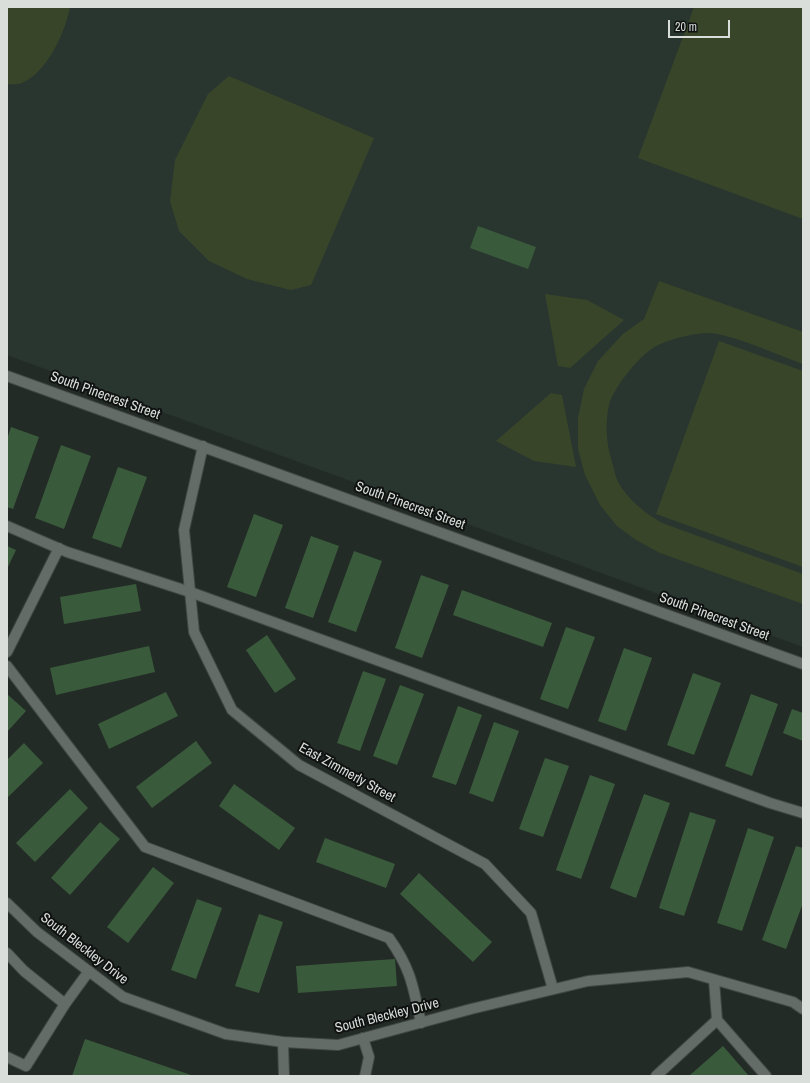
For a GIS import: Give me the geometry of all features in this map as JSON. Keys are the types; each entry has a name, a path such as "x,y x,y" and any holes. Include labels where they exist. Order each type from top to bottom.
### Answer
{"street":[{"name":"South Pinecrest Street","path":"7,376 803,664"},
{"name":"East Zimmerly Street","path":"203,446 184,530 194,632 232,710 299,765 485,864 530,913 553,989"},
{"path":"7,526 58,548 190,592 762,800 803,813"},
{"path":"7,652 58,548"},
{"path":"7,666 144,847 389,938 403,957 412,978 420,1023"},
{"name":"South Bleckley Drive","path":"7,903 37,932 123,997 226,1034 283,1042 338,1045 588,981 688,972 793,1002 803,1009"},
{"path":"7,953 24,971 65,1004"},
{"path":"7,1057 26,1066 65,1004 88,971"},
{"path":"714,980 717,1020 766,1076"},
{"path":"656,1076 717,1020"},
{"path":"363,1038 369,1057 365,1076"},
{"path":"283,1042 284,1076"}],"shaded area":[{"path":"7,7 803,7 803,647 7,355"}],"green space":[{"path":"7,7 70,7 64,28 54,51 31,78 19,84 7,84"},
{"path":"694,7 803,7 803,219 638,158"},
{"path":"229,76 374,138 311,285 291,290 247,279 209,261 179,231 170,201 175,160 208,94"},
{"path":"659,281 803,332 803,364 742,341 708,333 672,340 653,348 640,358 627,374 615,391 609,405 607,419 607,441 618,482 622,489 637,506 662,523 803,574 803,604 660,553 636,540 617,526 600,505 585,475 578,449 578,418 584,389 598,361 623,334 644,319"},
{"path":"545,294 587,300 624,320 570,368 558,366"},
{"path":"719,341 803,371 803,567 656,514"},
{"path":"551,393 562,395 576,467 534,461 496,441"}],"building":[{"path":"478,226 536,247 528,269 470,248"},
{"path":"11,427 39,437 13,509 7,507 7,439"},
{"path":"61,445 91,456 64,529 35,518"},
{"path":"118,467 147,477 121,548 92,538"},
{"path":"254,514 283,525 256,597 227,587"},
{"path":"311,536 339,546 313,618 285,608"},
{"path":"7,546 16,550 7,569"},
{"path":"354,551 382,561 356,632 328,622"},
{"path":"421,575 449,585 422,658 395,648"},
{"path":"136,584 141,611 64,624 60,597"},
{"path":"462,590 552,623 543,647 453,615"},
{"path":"566,627 595,637 568,709 540,699"},
{"path":"267,635 296,679 275,693 246,650"},
{"path":"149,646 155,672 56,695 50,668"},
{"path":"624,648 652,658 626,731 598,721"},
{"path":"363,671 386,679 360,751 337,743"},
{"path":"693,673 721,683 694,755 667,745"},
{"path":"400,685 424,694 397,765 373,756"},
{"path":"166,692 178,716 109,749 98,724"},
{"path":"7,694 26,711 7,732"},
{"path":"751,694 778,704 752,776 725,766"},
{"path":"458,706 482,715 456,785 432,777"},
{"path":"792,709 803,713 803,741 783,733"},
{"path":"494,722 519,731 493,802 469,793"},
{"path":"196,741 212,763 152,808 136,787"},
{"path":"24,743 43,763 7,798 7,760"},
{"path":"545,758 569,766 543,837 519,829"},
{"path":"590,775 615,784 581,879 556,870"},
{"path":"234,784 295,828 279,850 219,806"},
{"path":"70,789 88,808 35,862 16,843"},
{"path":"644,794 670,803 636,898 610,888"},
{"path":"690,812 716,820 684,916 659,908"},
{"path":"100,822 120,839 70,895 51,878"},
{"path":"748,828 774,837 742,931 717,923"},
{"path":"325,838 395,864 386,888 316,862"},
{"path":"796,846 803,848 803,903 786,949 762,940"},
{"path":"153,867 174,883 128,943 107,927"},
{"path":"419,873 492,942 473,962 400,894"},
{"path":"197,899 222,908 196,979 171,970"},
{"path":"259,914 283,922 259,993 235,986"},
{"path":"395,959 397,986 298,993 296,966"},
{"path":"85,1039 194,1076 72,1076"},
{"path":"723,1046 749,1076 689,1076"}]}
